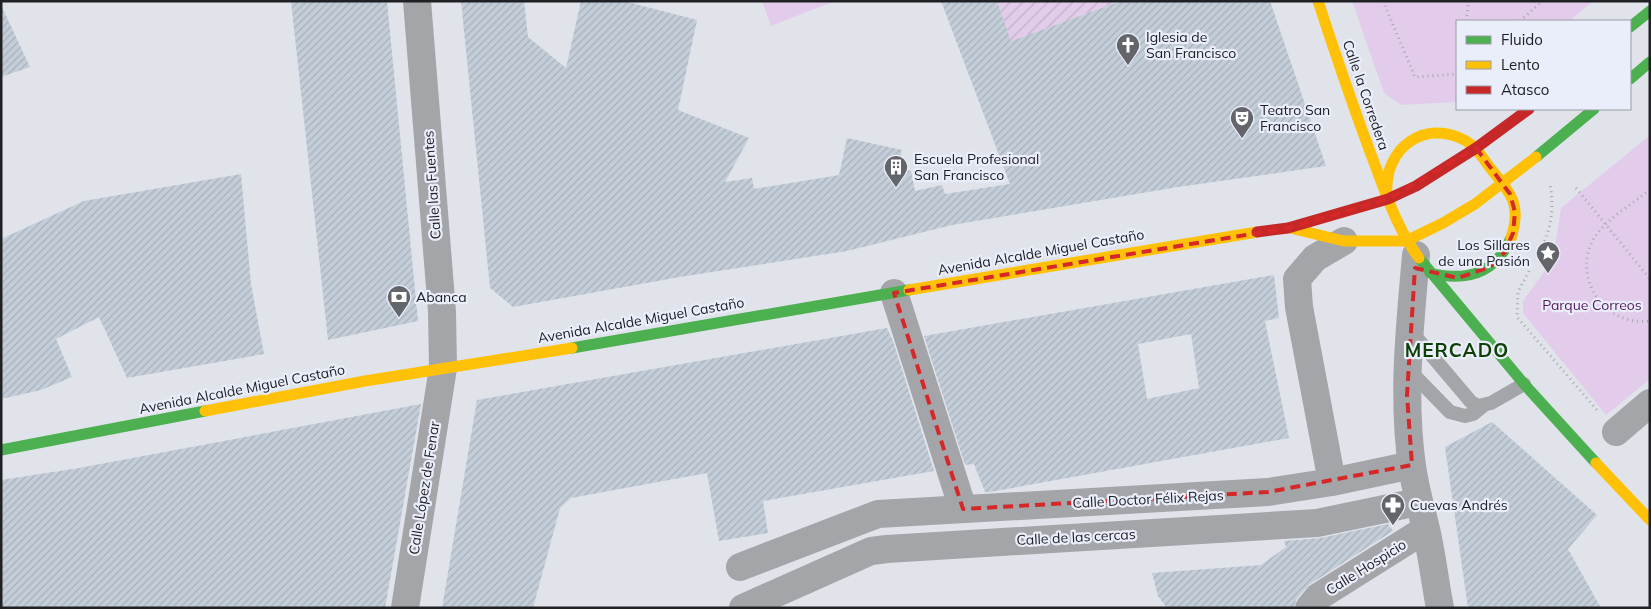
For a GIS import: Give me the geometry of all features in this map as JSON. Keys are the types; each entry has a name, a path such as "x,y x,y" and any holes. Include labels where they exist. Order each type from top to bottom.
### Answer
{"main road":[{"name":"Calle la Corredera","path":"1318,1 1353,107 1388,199 1417,256 1524,384 1650,520"},
{"path":"1631,26 1650,11"},
{"path":"1631,78 1650,62"},
{"path":"1288,228 1388,199 1416,186 1476,148 1528,110"},
{"path":"1417,256 1459,213 1503,184 1593,110"},
{"path":"1288,228 1417,256 1444,277 1458,278 1475,275 1490,267 1505,252 1513,233 1515,212 1510,194 1476,148 1464,140 1444,133 1425,134 1413,139 1393,158 1388,168 1386,183 1388,199"},
{"name":"Avenida Alcalde Miguel Castaño","path":"1,450 365,381 1244,233 1288,228"}],"street":[{"name":"Calle las Fuentes","path":"417,1 442,312 443,368"},
{"path":"1332,482 1299,307 1297,279 1315,258 1344,241"},
{"path":"1417,256 1409,328 1407,395 1412,465 1440,608"},
{"path":"894,293 963,509"},
{"name":"Calle López de Fenar","path":"405,608 443,368"},
{"path":"1616,432 1650,403"},
{"name":"Calle Doctor Félix Rejas","path":"740,567 878,514 1268,492 1332,482 1412,465"},
{"name":"Calle de las cercas","path":"743,608 871,551 887,548 1317,523 1418,502"},
{"name":"Calle Hospicio","path":"1309,608 1318,597 1426,529"}],"lane":[{"path":"1409,328 1471,402 1478,406 1483,406"},
{"path":"1408,370 1450,412 1465,416 1473,414 1483,406 1524,384"}],"path":[{"path":"1383,1 1415,77 1456,74"},
{"path":"1466,20 1469,1"},
{"path":"1521,20 1542,1"},
{"path":"1540,251 1548,235 1552,211 1550,184"},
{"path":"1576,188 1650,279"},
{"path":"1650,190 1606,225 1594,238 1588,256 1587,275 1593,293 1605,308 1621,318 1640,322 1650,321"},
{"path":"1531,268 1518,292 1517,317 1602,416 1599,421 1575,441"}],"highlighted area":[{"path":"1476,148 1510,194 1515,212 1513,233 1505,252 1490,267 1458,278 1415,268 1407,395 1412,465 1268,492 963,509 894,293 1288,228 1388,199"}],"green space":[{"path":"762,1 835,1 771,26"},
{"path":"997,1 1121,1 1011,41"},
{"path":"1352,1 1593,1 1571,20 1456,20 1456,102 1401,105 1384,93"},
{"name":"Parque Correos","path":"1650,135 1650,379 1606,415 1523,313 1523,301 1544,272 1556,240 1561,208"}],"building":[{"path":"291,1 387,1 418,321 328,340"},
{"path":"461,1 524,1 528,37 566,68 581,1 624,1 697,20 678,110 749,138 725,182 752,178 754,189 839,175 847,138 902,150 898,168 911,171 915,191 942,185 945,194 1010,184 941,1 997,1 1011,41 1121,1 1270,1 1326,166 1178,187 952,225 847,251 680,277 513,307 490,288"},
{"path":"1,5 30,67 1,77"},
{"path":"241,174 251,284 264,354 127,378 99,317 56,339 72,377 41,390 1,399 1,239 84,201"},
{"path":"1274,275 1279,318 1265,321 1289,438 985,492 974,464 965,465 924,336","holes":["1191,334 1199,388 1147,399 1138,344"]},
{"path":"887,328 893,341 934,471 763,501 768,533 719,541 707,473 571,498 560,508 533,608 442,608 477,400"},
{"path":"421,404 385,608 1,608 1,480 79,468"},
{"path":"1492,422 1597,515 1568,549 1601,608 1468,608 1445,447"},
{"path":"1388,524 1393,531 1310,584 1297,598 1294,608 1167,608 1158,596 1152,573 1261,565 1286,547 1284,541 1320,538"}],"traffic: fast":[{"path":"1631,26 1650,11"},
{"path":"1631,78 1650,62"},
{"path":"1536,157 1593,110"},
{"path":"1430,273 1456,276 1478,272 1497,260 1511,238"},
{"path":"1419,258 1524,384 1596,463"},
{"path":"572,348 909,290"},
{"path":"1,450 205,411"}],"traffic: slow":[{"path":"1318,1 1352,103 1389,201 1399,225 1419,258"},
{"path":"1387,193 1388,177 1392,163 1400,151 1422,135 1436,133 1451,135 1466,141 1474,147 1509,193 1515,208 1511,238"},
{"path":"1290,228 1344,241 1406,241 1443,223 1475,204 1536,157"},
{"path":"909,290 1257,232"},
{"path":"205,411 365,381 572,348"},
{"path":"1596,463 1650,520"}],"traffic: jam":[{"path":"1257,232 1288,228 1388,199 1416,186 1476,148 1528,110"}],"place":[{"name":"Iglesia de San Francisco","path":"1128,66"},
{"name":"Teatro San Francisco","path":"1242,139"},
{"name":"Escuela Profesional San Francisco","path":"896,188"},
{"name":"Los Sillares de una Pasión","path":"1548,274"},
{"name":"Abanca","path":"399,318"},
{"name":"Cuevas Andrés","path":"1393,526"}],"district":[{"name":"MERCADO","path":"1457,350"}]}
